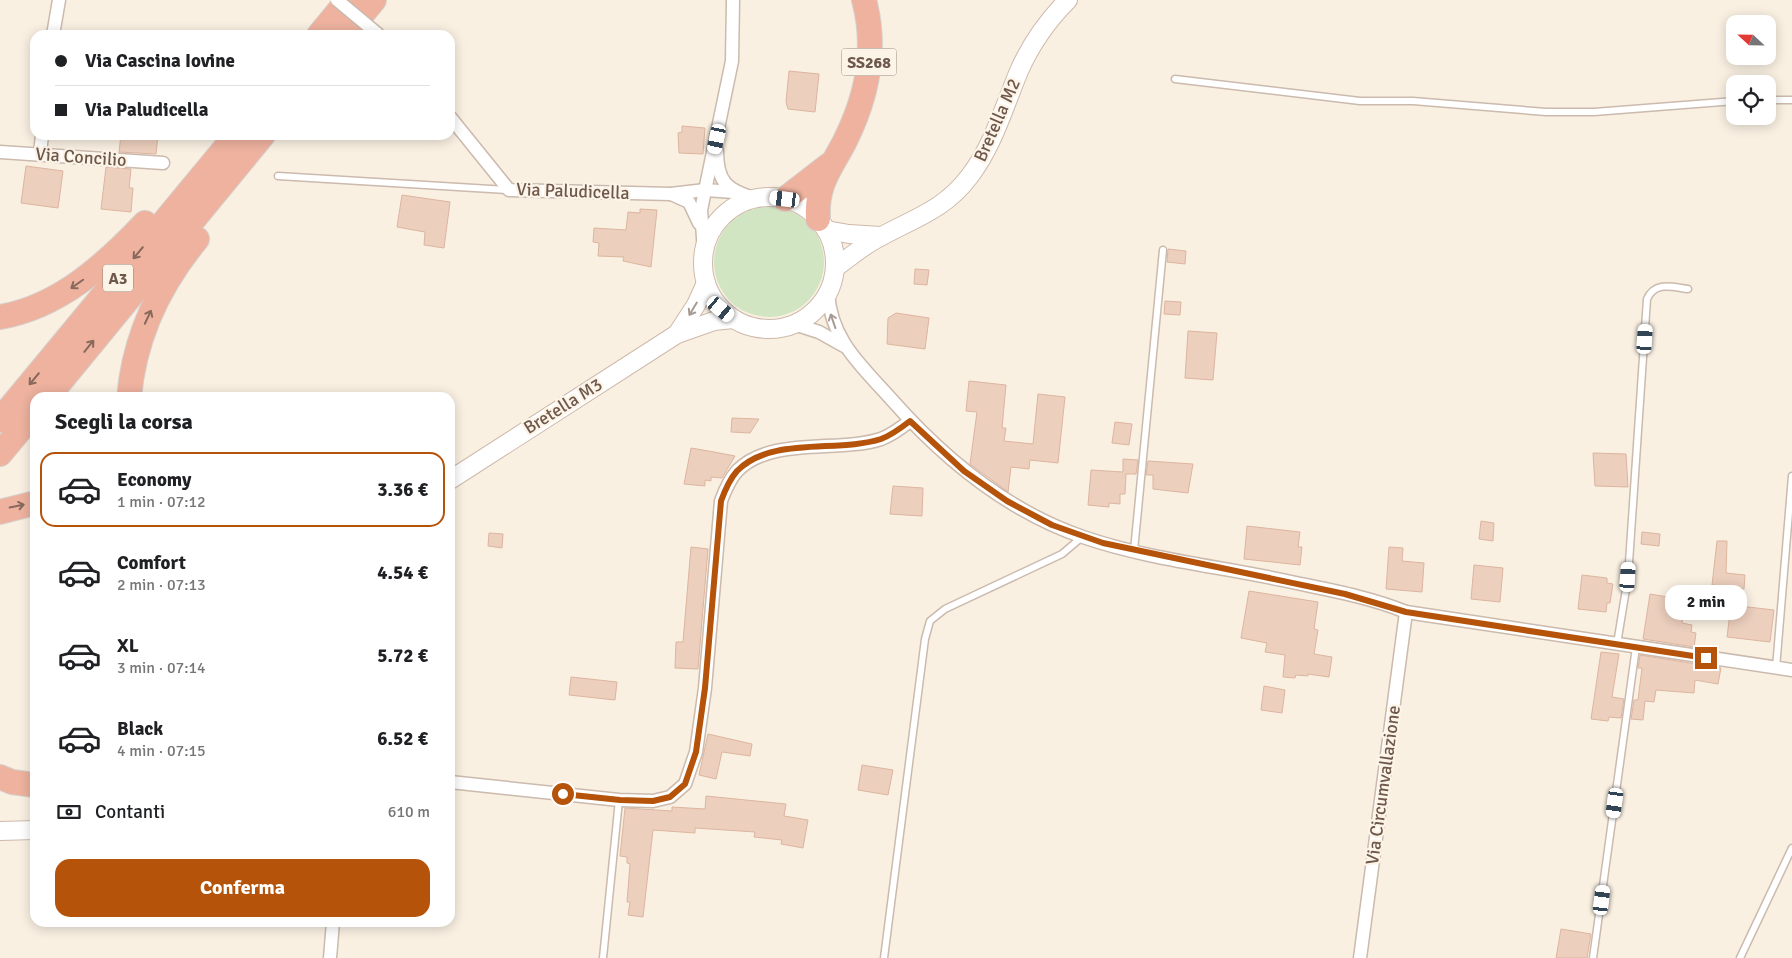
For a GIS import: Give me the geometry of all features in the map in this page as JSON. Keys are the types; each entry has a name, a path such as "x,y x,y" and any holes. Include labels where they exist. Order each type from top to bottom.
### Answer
{"highway":[{"path":"323,30 348,0"},
{"path":"350,30 374,0"},
{"name":"SS268","path":"822,224 817,201 820,186 854,122 864,95 870,46 868,16 864,0"},
{"name":"A3","path":"0,317 40,306 95,271 147,220 214,140"},
{"name":"A3","path":"0,420 232,140"},
{"name":"A3","path":"52,392 259,140"},
{"name":"A3","path":"130,392 136,352 145,323 171,274 273,140"},
{"name":"SS268","path":"785,199 832,162"},
{"path":"0,454 30,418"},
{"path":"0,512 30,504"},
{"path":"0,777 30,784"}],"street":[{"path":"54,30 59,0"},
{"path":"336,0 373,30"},
{"path":"704,252 701,210 732,61 733,0"},
{"name":"Bretella M2","path":"835,268 881,236 930,212 950,198 968,178 983,156 1029,51 1048,22 1068,0"},
{"name":"Via Paludicella","path":"455,123 509,190 671,194 705,190 734,192 754,198"},
{"path":"717,139 717,156 721,174 726,184 734,192"},
{"path":"40,153 41,140"},
{"name":"Via Concilio","path":"0,152 40,153 163,164"},
{"path":"671,194 689,202 701,229"},
{"path":"770,197 785,199 809,210 822,224 831,242 835,268 828,293 811,314 794,324 775,329 747,326 733,319 712,297 703,267 708,237 726,212 740,204 754,198 770,197"},
{"name":"Bretella M2","path":"822,224 849,234 881,236"},
{"name":"Bretella M3","path":"677,334 696,305 706,282"},
{"path":"828,293 833,324 844,346 910,421 938,449 984,486 1029,513 1082,537 1134,551 1345,594 1406,612 1792,670"},
{"name":"Bretella M3","path":"455,477 677,334 714,321 733,319"},
{"path":"794,324 819,332 844,346"},
{"path":"455,783 620,800 653,801 670,797 685,784 692,769 705,688 721,501 728,482 738,470 750,461 765,454 798,448 849,445 880,439 896,432 910,421"},
{"name":"Via Circumvallazione","path":"1360,958 1406,612"},
{"path":"0,831 30,830"},
{"path":"330,958 333,927"}],"lane":[{"path":"1176,79 1360,102 1412,101 1546,112 1594,112 1726,102"},
{"path":"1776,100 1792,100"},
{"path":"278,176 509,190"},
{"path":"1134,551 1163,250"},
{"path":"1617,644 1628,577 1647,299 1651,290 1658,286 1688,288"},
{"path":"1776,668 1792,476"},
{"path":"884,958 900,821 925,639 930,621 945,609 978,592 1062,554 1082,537"},
{"path":"1593,958 1636,647"},
{"path":"603,958 620,800"},
{"path":"1740,958 1792,848"}],"green space":[{"path":"769,207 790,212 808,223 819,241 824,262 819,283 808,301 790,312 769,317 748,312 730,301 719,283 714,262 719,241 730,223 748,212"}],"building":[{"path":"789,71 819,74 815,112 788,109 786,102"},
{"path":"682,126 705,128 703,154 679,153 678,133 682,132"},
{"path":"120,140 157,140 156,154 119,152"},
{"path":"26,166 63,171 58,208 21,203"},
{"path":"106,167 131,169 129,188 133,188 131,212 101,209"},
{"path":"402,195 450,202 444,248 424,245 425,232 397,227"},
{"path":"640,209 657,210 651,267 623,261 624,257 598,256 599,243 593,242 594,228 626,230 628,212 640,213"},
{"path":"1168,249 1186,251 1185,264 1167,262"},
{"path":"915,269 929,270 927,285 914,284"},
{"path":"1165,301 1181,302 1180,315 1164,314"},
{"path":"896,313 929,318 925,349 887,344 888,318"},
{"path":"1188,331 1217,333 1213,380 1185,378"},
{"path":"969,381 1006,385 1002,428 1006,428 1004,441 1033,444 1038,394 1065,397 1058,463 1030,460 1029,469 1011,467 1008,492 970,464 977,412 966,411"},
{"path":"732,418 759,419 750,433 731,432"},
{"path":"1115,422 1132,424 1129,445 1112,443"},
{"path":"691,448 735,456 722,478 711,477 711,481 705,480 705,486 684,484"},
{"path":"1593,453 1626,454 1628,487 1595,486"},
{"path":"1123,459 1138,460 1136,474 1126,474 1125,494 1120,494 1120,504 1109,503 1109,507 1088,505 1091,470 1123,472"},
{"path":"1148,461 1193,464 1188,493 1153,489 1153,475 1146,475"},
{"path":"893,486 923,488 922,516 890,514"},
{"path":"1481,521 1494,523 1493,541 1479,539"},
{"path":"1247,526 1300,532 1298,547 1302,547 1300,565 1244,559"},
{"path":"1642,532 1660,534 1659,546 1641,544"},
{"path":"489,533 503,534 502,548 488,546"},
{"path":"1717,541 1727,541 1726,573 1745,575 1744,589 1712,585"},
{"path":"691,547 708,549 698,669 675,668 676,642 683,642"},
{"path":"1389,547 1403,548 1402,561 1424,563 1422,592 1386,589"},
{"path":"1474,565 1503,568 1500,602 1471,599"},
{"path":"1582,575 1607,578 1607,583 1613,584 1610,603 1607,603 1606,612 1578,609"},
{"path":"1249,591 1318,602 1314,629 1318,630 1314,654 1332,657 1329,677 1308,674 1308,676 1296,675 1295,678 1283,677 1285,655 1265,652 1267,643 1241,638"},
{"path":"1650,594 1686,600 1682,623 1692,625 1691,632 1696,633 1694,647 1643,639"},
{"path":"1731,605 1774,610 1770,642 1727,637"},
{"path":"1601,652 1619,654 1612,697 1624,699 1621,718 1609,717 1608,721 1591,719"},
{"path":"1640,655 1721,668 1718,684 1695,680 1694,693 1656,690 1654,702 1645,701 1643,720 1631,719 1634,700 1638,700 1642,668 1638,668"},
{"path":"571,677 617,682 615,700 569,695"},
{"path":"1264,686 1285,690 1282,713 1261,710"},
{"path":"708,734 752,744 750,756 722,752 716,779 699,775"},
{"path":"862,765 893,770 888,795 858,790"},
{"path":"706,796 786,804 784,816 808,820 803,848 781,844 782,840 754,837 755,832 695,828 695,833 653,830 643,917 628,915 630,902 627,902 630,864 627,863 627,857 620,856 625,808 672,811 672,807 705,809"},
{"path":"1561,929 1591,934 1587,958 1556,958"}],"route":[{"path":"563,794 620,800 653,801 670,797 685,784 692,769 696,752 705,688 721,501 728,482 738,470 750,461 765,454 798,448 849,445 880,439 896,432 910,421 938,449 984,486 1007,501 1052,525 1082,537 1134,551 1345,594 1406,612 1706,658"}]}
